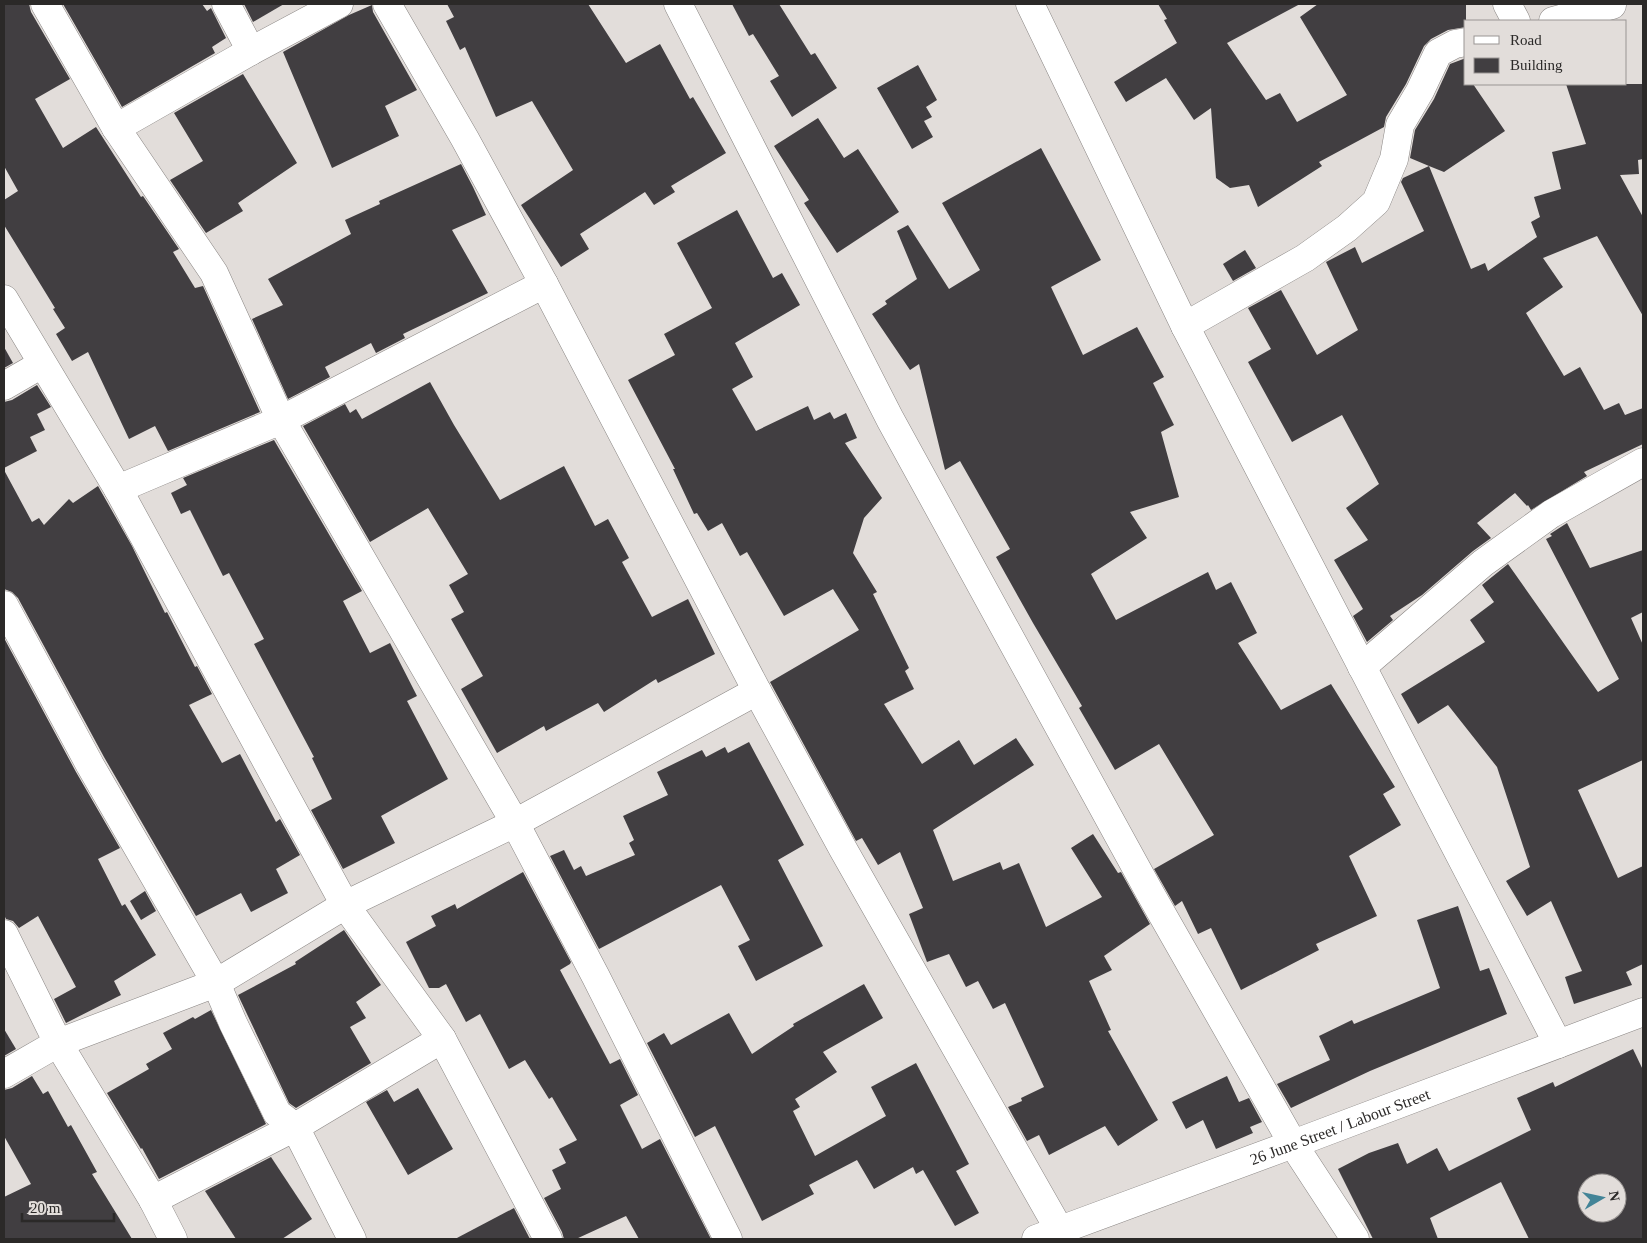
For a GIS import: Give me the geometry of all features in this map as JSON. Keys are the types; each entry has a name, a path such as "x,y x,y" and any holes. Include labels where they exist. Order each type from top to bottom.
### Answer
{"street":[{"path":"46,4 116,128 214,273 282,420 515,823 596,977 728,1239"},
{"path":"226,4 251,51"},
{"path":"116,128 251,51 339,4"},
{"path":"387,4 465,139 544,284 757,691 1048,1235"},
{"path":"678,4 890,419 1150,893 1294,1144 1355,1239"},
{"path":"1030,4 1185,326 1558,1044"},
{"path":"1506,4 1515,20"},
{"path":"1557,20 1612,5"},
{"path":"1185,326 1306,258 1347,228 1376,202 1394,159 1400,125 1420,91 1438,53 1455,44 1464,42"},
{"path":"118,488 282,420 544,284"},
{"path":"4,299 118,488 345,905 442,1039 548,1239"},
{"path":"4,386 42,364"},
{"path":"1362,667 1448,592 1499,552 1552,514 1643,462"},
{"path":"4,605 90,765 216,983 276,1112 296,1127 352,1239"},
{"path":"4,1074 58,1043 216,983 345,905 515,823 757,691"},
{"path":"4,934 58,1043 154,1200 173,1239"},
{"name":"26 June Street / Labour Street","path":"1048,1235 1643,1012"},
{"path":"154,1200 296,1127 442,1039"}],"building":[{"path":"4,4 29,4 31,12 70,79 35,99 63,148 96,127 141,197 143,196 179,249 173,252 195,288 203,286 260,412 168,451 155,426 129,439 88,352 72,361 56,334 65,328 53,309 55,308 4,225 4,200 18,191 4,166"},
{"path":"63,4 202,4 207,11 211,8 226,38 212,47 215,53 122,107"},
{"path":"244,4 284,4 253,22"},
{"path":"447,4 588,4 626,63 660,44 690,99 693,97 726,153 671,186 675,192 654,205 645,192 580,234 589,249 561,267 521,205 573,170 532,101 496,117 465,47 460,50 446,21 454,17"},
{"path":"732,4 779,4 811,55 815,53 837,88 792,117 770,81 779,76 753,34 749,36"},
{"path":"1158,4 1300,4 1227,43 1266,100 1280,93 1297,122 1347,95 1300,17 1318,4 1466,4 1464,27 1448,30 1431,39 1424,46 1406,84 1386,117 1384,127 1319,162 1322,166 1258,207 1249,185 1230,188 1216,178 1211,108 1194,120 1166,78 1126,102 1114,82 1177,43 1164,20 1167,19"},
{"path":"372,5 373,12 417,90 385,106 399,136 332,168 283,52 349,15"},
{"path":"1464,59 1464,85 1474,85 1505,131 1444,172 1410,158 1415,130 1434,99 1450,64"},
{"path":"918,65 937,100 926,107 932,117 924,121 933,137 912,149 877,88"},
{"path":"243,74 297,163 238,203 243,211 206,233 170,180 203,161 174,113"},
{"path":"1643,84 1643,159 1638,160 1639,174 1620,175 1643,217 1643,316 1597,236 1543,258 1563,287 1526,313 1564,376 1580,367 1604,410 1619,403 1625,415 1643,408 1643,444 1584,472 1587,476 1531,510 1515,493 1477,523 1491,538 1422,595 1390,616 1393,620 1367,642 1353,616 1363,609 1334,560 1368,540 1346,508 1379,484 1342,415 1292,442 1248,362 1271,349 1248,308 1281,290 1317,355 1358,330 1326,262 1355,247 1362,263 1424,231 1401,182 1403,178 1429,166 1471,269 1485,263 1488,271 1537,237 1531,222 1540,217 1534,197 1561,189 1552,152 1586,144 1566,85"},
{"path":"818,118 844,158 858,149 899,212 837,253 804,203 809,200 774,146"},
{"path":"1041,148 1101,260 1051,287 1083,355 1137,327 1164,377 1153,383 1174,425 1161,432 1179,497 1130,512 1147,538 1091,574 1116,620 1208,572 1216,590 1231,582 1257,633 1238,643 1281,710 1331,684 1395,787 1383,794 1401,825 1349,856 1377,916 1316,944 1319,950 1241,990 1211,928 1198,934 1182,901 1175,906 1154,869 1214,835 1159,744 1115,770 1079,708 1082,706 996,557 1010,549 960,461 945,470 919,364 910,370 872,314 887,304 885,301 917,279 897,231 908,225 949,289 980,270 942,203"},
{"path":"461,164 486,215 452,230 488,293 403,334 405,338 376,353 371,343 325,367 330,377 288,399 252,319 283,305 268,279 351,234 345,220 380,204 379,201"},
{"path":"737,210 773,278 782,273 800,305 735,343 753,377 732,389 756,431 808,406 814,420 830,412 834,419 846,413 857,438 845,443 882,498 864,518 853,553 877,592 873,594 909,668 905,671 914,689 884,704 922,764 959,740 974,765 1016,738 1034,765 933,830 953,881 1000,862 1003,870 1019,863 1046,927 1102,897 1071,848 1093,834 1118,873 1121,872 1150,924 1104,956 1112,970 1089,981 1111,1030 1108,1031 1158,1120 1118,1146 1105,1126 1049,1155 1039,1135 1027,1141 1008,1107 1022,1101 1021,1098 1044,1087 1005,1003 993,1009 978,981 966,987 949,954 927,962 909,914 923,908 900,852 878,865 862,838 856,841 770,682 859,630 833,589 784,616 747,552 740,556 722,523 708,531 697,513 694,514 673,469 675,469 628,380 675,355 664,334 712,308 677,243"},
{"path":"1245,250 1256,268 1233,281 1223,264"},
{"path":"4,347 13,363 4,368"},
{"path":"430,382 500,500 564,466 595,526 608,519 629,558 622,562 652,617 688,599 715,654 658,683 656,679 604,712 598,703 546,731 544,726 497,753 461,689 483,676 451,619 464,612 449,585 468,574 428,508 370,542 303,426 345,404 350,413 356,409 362,419"},
{"path":"37,385 51,407 37,414 45,430 30,437 37,451 4,468 4,402 12,400"},
{"path":"274,440 362,591 343,601 370,653 390,643 417,696 407,701 448,779 381,816 395,843 343,869 311,810 332,799 312,758 314,757 254,644 264,639 229,573 223,576 190,510 181,514 171,493 187,485 183,478"},
{"path":"4,470 32,522 39,518 44,525 69,499 73,503 98,486 132,546 165,613 167,612 195,667 197,666 212,694 189,705 222,763 240,754 276,822 280,819 300,855 276,869 288,893 251,912 241,893 196,916 104,757 18,598 12,592 4,589"},
{"path":"1567,523 1590,568 1643,550 1643,612 1631,618 1643,645 1643,760 1578,790 1618,878 1643,866 1643,964 1626,972 1632,985 1574,1004 1565,977 1582,971 1551,901 1527,916 1506,881 1530,867 1497,767 1448,705 1418,724 1401,694 1485,642 1470,620 1494,602 1482,585 1508,564 1598,692 1619,679 1546,539 1552,536 1550,534"},
{"path":"4,638 76,772 120,848 98,859 122,906 125,904 156,955 114,981 121,995 66,1023 54,999 76,987 38,916 19,928 13,921 6,919 4,915"},
{"path":"749,742 804,845 778,860 823,946 756,981 738,946 750,940 721,885 599,949 550,856 564,850 574,870 581,866 586,876 635,855 629,843 634,840 623,816 668,795 657,772 702,750 706,757 725,747 728,753"},
{"path":"523,872 571,962 560,970 610,1064 620,1059 638,1095 620,1105 642,1149 660,1139 711,1239 639,1239 626,1216 576,1239 564,1239 544,1198 561,1189 552,1170 566,1163 559,1149 577,1140 552,1097 549,1099 525,1060 509,1069 480,1014 466,1022 446,984 439,988 429,988 406,942 436,926 431,916 455,904 457,909"},
{"path":"145,891 156,911 141,920 130,901"},
{"path":"1458,906 1480,971 1489,968 1507,1014 1370,1071 1291,1108 1277,1084 1330,1060 1319,1036 1352,1020 1354,1024 1440,988 1417,920"},
{"path":"344,930 381,985 356,1002 366,1018 350,1027 371,1063 296,1108 289,1103 238,995 296,964 295,962"},
{"path":"864,984 883,1018 823,1052 837,1072 795,1099 800,1107 793,1111 815,1156 886,1116 871,1087 916,1063 969,1164 956,1171 979,1213 955,1226 923,1170 916,1174 913,1167 874,1189 857,1160 809,1185 814,1194 762,1221 715,1126 695,1137 647,1043 664,1033 671,1045 729,1013 752,1054 794,1026 793,1024"},
{"path":"211,1010 266,1124 159,1179 107,1093 149,1069 146,1064 172,1049 163,1033"},
{"path":"4,1029 16,1049 4,1056"},
{"path":"1633,1049 1643,1070 1643,1239 1529,1239 1501,1182 1430,1218 1438,1239 1373,1239 1338,1169 1369,1153 1398,1143 1407,1164 1437,1148 1449,1171 1531,1130 1517,1098 1553,1082 1555,1087"},
{"path":"32,1076 43,1094 48,1091 68,1127 71,1125 97,1172 92,1174 132,1239 4,1239 4,1197 31,1184 4,1136 4,1090 12,1088"},
{"path":"1227,1076 1239,1102 1249,1098 1262,1122 1250,1127 1253,1133 1216,1149 1203,1120 1186,1129 1172,1102"},
{"path":"418,1088 453,1149 408,1175 366,1102 387,1090 394,1102"},
{"path":"271,1157 312,1219 282,1239 236,1239 205,1191"},
{"path":"514,1208 530,1239 455,1239"}]}
